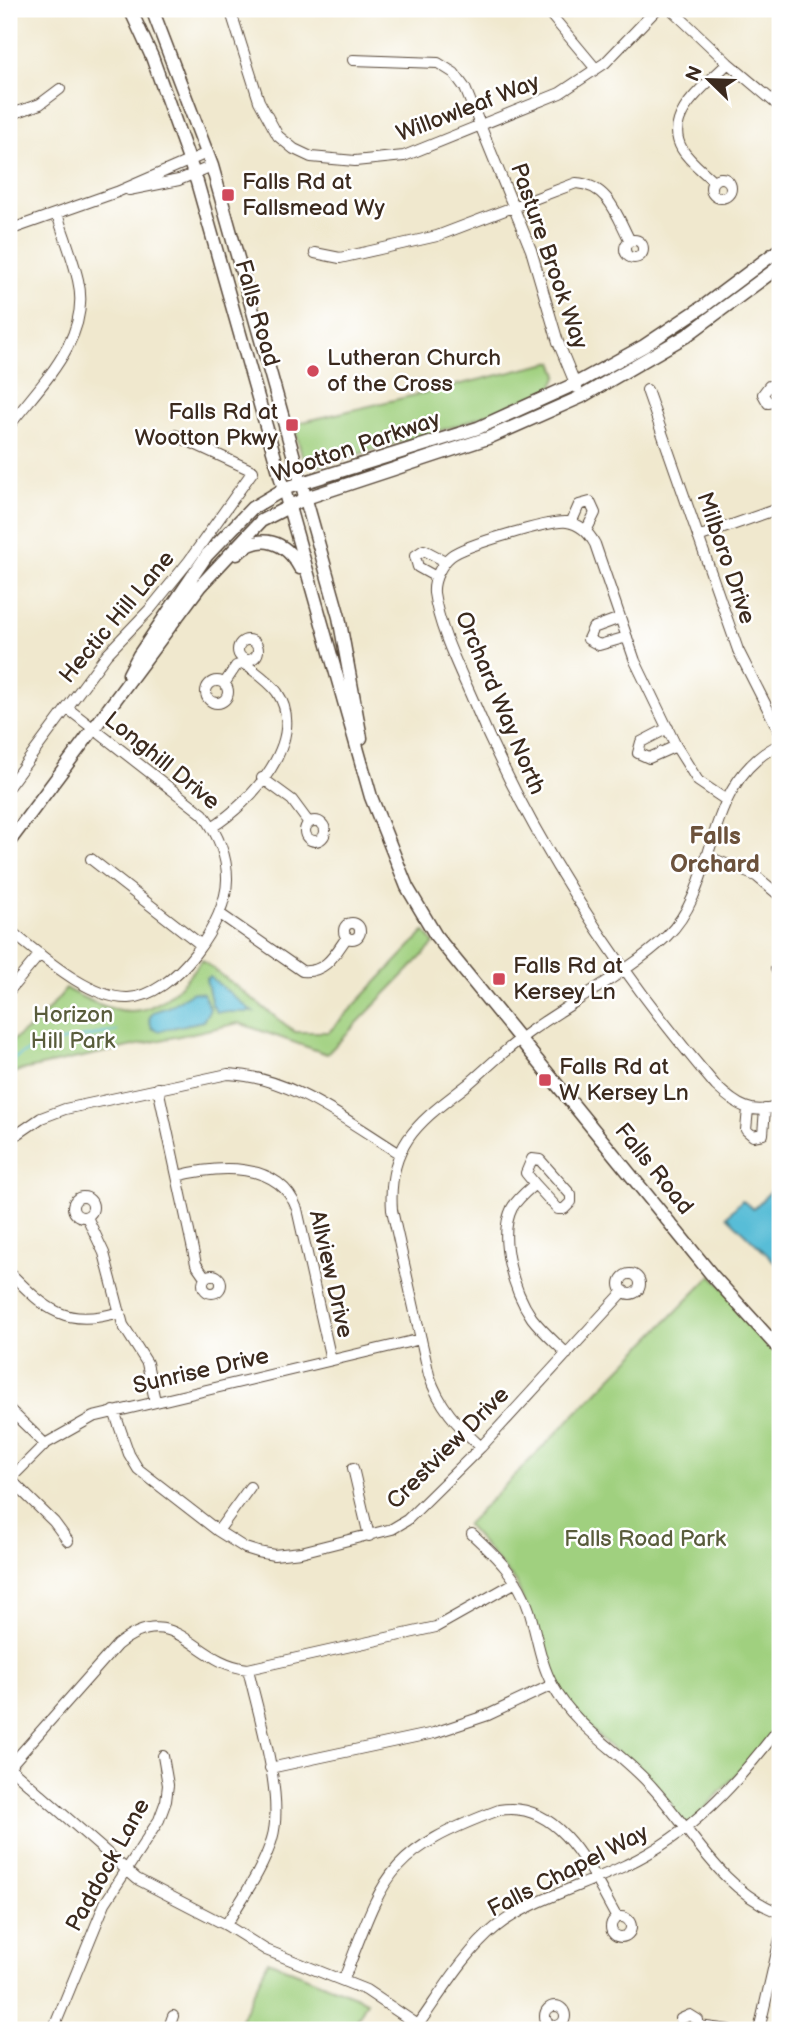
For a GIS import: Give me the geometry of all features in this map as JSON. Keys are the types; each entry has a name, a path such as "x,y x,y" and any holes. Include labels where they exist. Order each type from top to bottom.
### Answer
{"main road":[{"name":"Falls Road","path":"130,9 152,57 194,174 286,488 288,506 312,594 371,797 420,911 520,1041 712,1275 780,1350"},
{"name":"Falls Road","path":"152,9 212,166 302,483 339,617 371,797"},
{"name":"Wootton Parkway","path":"120,694 139,655 207,555 252,508 286,488 478,428 575,384 664,332 780,249"},
{"name":"Wootton Parkway","path":"9,842 201,586 261,521 306,498 488,438 581,397 686,336 780,266"},
{"path":"178,619 193,607 240,551 259,541 274,542 289,551 312,594"}],"street":[{"name":"Willowleaf Way","path":"230,9 268,121 293,149 327,160 404,156 560,93 596,69 657,9"},
{"path":"546,9 596,69"},
{"path":"671,9 780,107"},
{"name":"Pasture Brook Way","path":"353,60 422,60 448,68 465,88 514,207 581,397"},
{"path":"713,181 684,152 677,132 679,120 687,106 728,63"},
{"path":"9,115 40,104 60,89"},
{"path":"9,230 117,192 207,153"},
{"path":"117,192 153,186 212,166"},
{"path":"315,253 340,258 437,236 566,186 586,183 598,188 608,198 631,241"},
{"path":"9,426 60,360 73,338 80,315 79,283 57,214"},
{"path":"780,388 769,386 763,394 768,403 780,401"},
{"name":"Milboro Drive","path":"647,390 738,650 780,733"},
{"name":"Hectic Hill Lane","path":"9,786 107,654 189,561 253,471 176,435"},
{"path":"571,523 579,505 590,502 595,513 586,531"},
{"path":"698,537 780,509"},
{"path":"445,561 424,550 415,556 418,567 436,577 445,561 466,548 548,524 571,523 586,531 595,544 642,679 676,746 698,781 726,800"},
{"name":"Orchard Way North","path":"436,577 434,589 437,604 492,744 554,866 621,969 716,1086 733,1102 748,1109"},
{"path":"620,618 593,628 588,639 598,645 627,637"},
{"path":"212,827 236,809 262,778 284,747 287,723 275,690 245,661 236,666 224,684"},
{"name":"Longhill Drive","path":"9,930 93,990 129,998 165,985 201,944 220,914 228,880 226,858 212,827 192,805 67,708"},
{"path":"668,728 642,742 638,746 638,753 649,758 676,746"},
{"path":"481,1447 449,1415 435,1393 392,1210 392,1182 400,1154 408,1138 429,1116 520,1041 658,944 677,924 691,899 726,800 747,770 780,744"},
{"path":"262,778 292,800 309,823"},
{"path":"706,856 756,876 780,896"},
{"path":"91,859 201,944"},
{"path":"220,914 302,971 318,970 327,964 347,937"},
{"path":"9,990 40,954"},
{"path":"780,962 776,969 780,977"},
{"path":"9,1140 52,1114 219,1074 255,1078 316,1102 400,1154"},
{"path":"158,1088 196,1264 205,1277"},
{"path":"765,1110 765,1130 752,1136 746,1130 748,1109 765,1110 780,1105"},
{"path":"536,1158 571,1195 570,1205 564,1209 555,1208 535,1184 526,1168 529,1161 536,1158"},
{"name":"Allview Drive","path":"177,1176 217,1167 240,1169 270,1178 287,1192 297,1209 331,1360"},
{"path":"535,1184 512,1209 506,1227 506,1239 516,1282 526,1307 538,1325 567,1354"},
{"path":"87,1217 104,1253 123,1325 147,1363 155,1401"},
{"path":"9,1272 38,1301 70,1318 96,1319 120,1312"},
{"name":"Crestview Drive","path":"114,1411 129,1454 138,1469 218,1531 245,1548 274,1555 369,1536 407,1520 481,1447 624,1291"},
{"name":"Sunrise Drive","path":"9,1479 45,1444 80,1422 155,1401 421,1339"},
{"path":"9,1409 45,1444"},
{"path":"353,1468 369,1536"},
{"path":"9,1479 54,1522 68,1541"},
{"path":"218,1531 250,1487"},
{"path":"472,1534 502,1562 516,1582 528,1607 552,1685 577,1720 652,1786 726,1877 757,1901 780,1913"},
{"path":"416,2028 380,1997 344,1979 266,1950 226,1925 157,1891 126,1870 9,1767 117,1645 139,1630 154,1627 173,1629 220,1662 248,1669 436,1627 516,1582"},
{"path":"226,1925 261,1867 273,1838 276,1811 270,1768 248,1669"},
{"path":"270,1768 434,1734 488,1716 552,1685"},
{"name":"Falls Chapel Way","path":"416,2028 477,1945 492,1930 509,1919 644,1856 686,1829 730,1789 780,1727"},
{"name":"Paddock Lane","path":"53,2030 90,1933 126,1870 159,1820 168,1785 163,1756"},
{"path":"344,1979 376,1897 387,1877 419,1846 481,1817 512,1808 536,1814 576,1846 617,1918"},
{"path":"759,2030 780,1938"},
{"path":"682,2030 680,2023 687,2015 696,2017 698,2028 729,2030"},
{"path":"168,2030 173,2016"}],"green space":[{"path":"553,362 558,375 552,388 462,424 318,466 308,464 302,456 294,424"},
{"name":"Horizon Hill Park","path":"425,931 434,944 327,1054 239,1023 18,1071 9,1078 9,1043 39,1021 66,989 109,1008 142,1010 171,994 202,960 295,1032 329,1032"},
{"name":"Falls Road Park","path":"712,1275 780,1350 780,1727 686,1829 652,1786 562,1702 516,1582 466,1525"},
{"path":"268,1961 367,2001 352,2030 236,2030"}],"water":[{"path":"210,977 253,1012 217,1012 212,1005 206,979"},
{"path":"193,992 203,993 210,1009 203,1021 158,1031 152,1028 149,1019 153,1012 168,1007"},
{"path":"780,1182 780,1267 727,1216 742,1200 753,1209"}],"waterway":[{"path":"9,1065 16,1058 41,1046 117,1031"}],"place":[{"name":"Falls Rd at Fallsmead Wy","path":"228,195"},
{"name":"Lutheran Church of the Cross","path":"313,371"},
{"name":"Falls Rd at Wootton Pkwy","path":"292,425"},
{"name":"Falls Rd at Kersey Ln","path":"499,979"},
{"name":"Falls Rd at W Kersey Ln","path":"545,1080"}],"district":[{"name":"Falls Orchard","path":"715,850"}]}
